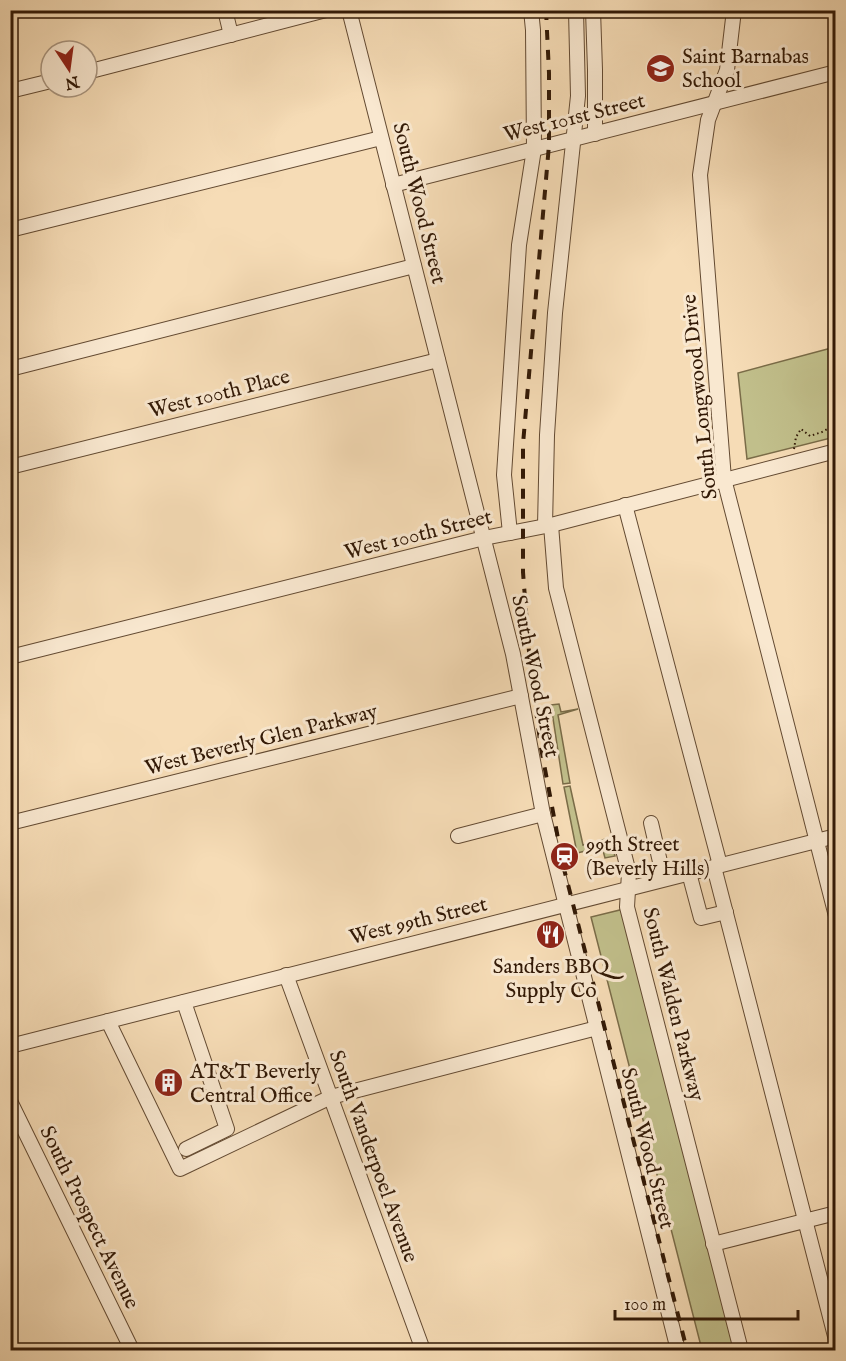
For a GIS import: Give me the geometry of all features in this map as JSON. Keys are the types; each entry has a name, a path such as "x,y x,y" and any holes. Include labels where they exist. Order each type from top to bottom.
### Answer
{"street":[{"path":"225,10 231,35"},
{"path":"99,69 326,10"},
{"name":"South Wood Street","path":"349,10 513,654 543,814 678,1350"},
{"path":"510,533 504,475 519,245 534,149 534,64 531,10"},
{"name":"South Walden Parkway","path":"576,10 578,96 555,313 547,435 548,525 556,588 629,873 627,907 741,1350"},
{"path":"593,10 595,134"},
{"name":"South Longwood Drive","path":"734,10 727,70 708,120 700,175 724,479 836,916"},
{"name":"West 101st Street","path":"393,185 836,72"},
{"path":"10,91 39,84"},
{"path":"10,230 381,138"},
{"path":"10,369 414,266"},
{"name":"West 100th Place","path":"10,467 438,360"},
{"name":"West 100th Street","path":"10,657 484,538 548,525 836,451"},
{"path":"625,505 836,1340"},
{"name":"West Beverly Glen Parkway","path":"10,823 521,696"},
{"path":"458,836 543,814"},
{"path":"651,823 664,879"},
{"name":"West 99th Street","path":"10,1046 836,836"},
{"path":"689,873 701,918 726,912"},
{"name":"South Vanderpoel Avenue","path":"286,975 423,1350"},
{"path":"184,1002 227,1129 186,1149"},
{"path":"108,1021 180,1169 331,1097 597,1028"},
{"name":"South Prospect Avenue","path":"10,1101 132,1350"},
{"path":"713,1244 836,1213"}],"path":[{"path":"794,452 796,437 801,429 810,436 836,424"}],"shaded area":[{"path":"835,347 835,437 747,459 738,373"},
{"path":"559,704 561,712 578,709 558,715 570,783 563,784 551,705"},
{"path":"570,786 583,845 610,838 615,856 605,858 602,847 577,853 564,787"},
{"path":"624,909 734,1350 702,1350 591,917"}],"railway":[{"path":"546,10 549,145 523,444 523,572 530,665 541,748 563,865 687,1350"}],"place":[{"name":"Saint Barnabas School","path":"661,68"},
{"name":"99th Street (Beverly Hills)","path":"565,856"},
{"name":"Sanders BBQ Supply Co","path":"551,935"},
{"name":"AT&T Beverly Central Office","path":"169,1083"}]}
